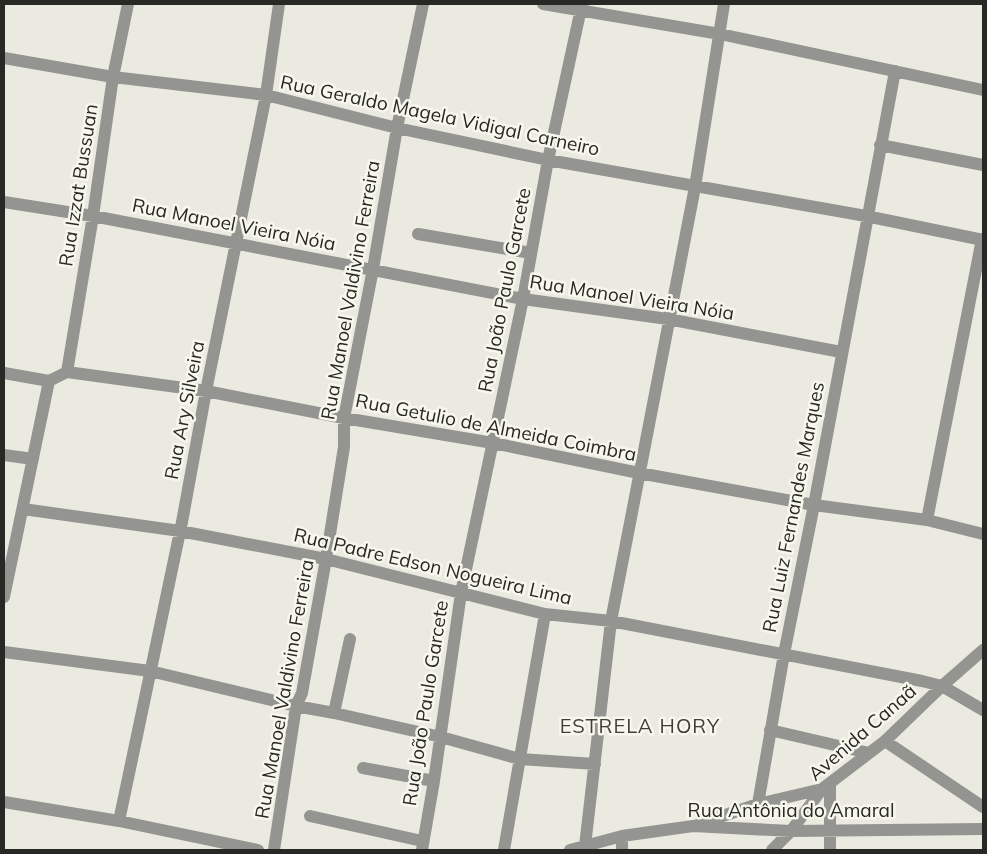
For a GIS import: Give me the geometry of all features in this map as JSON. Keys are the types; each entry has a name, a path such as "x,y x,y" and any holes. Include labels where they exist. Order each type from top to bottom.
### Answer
{"street":[{"name":"Rua Izzat Bussuan","path":"67,372 93,216 113,77 128,4"},
{"name":"Rua Ary Silveira","path":"119,821 180,531 206,391 266,95 279,4"},
{"name":"Rua Manoel Valdivino Ferreira","path":"274,850 296,706 302,693 326,559 344,447 344,418 373,269 397,128 423,4"},
{"path":"543,4 582,7 720,34 983,90"},
{"path":"585,846 611,621 695,187 724,4"},
{"name":"Rua João Paulo Garcete","path":"422,845 441,737 461,593 523,299 548,160 582,7"},
{"name":"Rua Geraldo Magela Vidigal Carneiro","path":"4,58 113,77 266,95 397,128 548,160 866,216 983,240"},
{"path":"866,216 895,71"},
{"path":"880,145 983,165"},
{"name":"Rua Manoel Vieira Nóia","path":"4,202 93,216 523,299 668,319 842,352"},
{"name":"Rua Luiz Fernandes Marques","path":"758,804 770,730 814,505 866,216"},
{"path":"418,234 531,253"},
{"path":"927,520 983,240"},
{"path":"4,372 50,381 67,372"},
{"name":"Rua Getulio de Almeida Coimbra","path":"67,372 206,391 344,418 492,443 639,473 814,505 927,520 983,534"},
{"path":"4,597 9,549 23,509 50,381"},
{"path":"4,455 33,459"},
{"name":"Rua Padre Edson Nogueira Lima","path":"23,509 180,531 326,559 545,614 611,621 922,681 942,686 983,710"},
{"path":"504,850 545,614"},
{"path":"334,713 350,638"},
{"name":"Avenida Canaã","path":"772,850 791,831 826,786 885,741 942,686 983,650"},
{"path":"4,652 150,672 441,737 520,759 595,764"},
{"path":"770,730 869,753"},
{"path":"885,741 983,807"},
{"path":"363,768 434,781"},
{"path":"693,826 758,804 826,786 830,850"},
{"path":"4,802 119,821 258,850"},
{"path":"310,816 422,845"},
{"name":"Rua Antônia do Amaral","path":"570,850 622,836 693,826 791,831 983,829"},
{"path":"622,836 622,850"}],"district":[{"name":"ESTRELA HORY","path":"640,726"}]}
